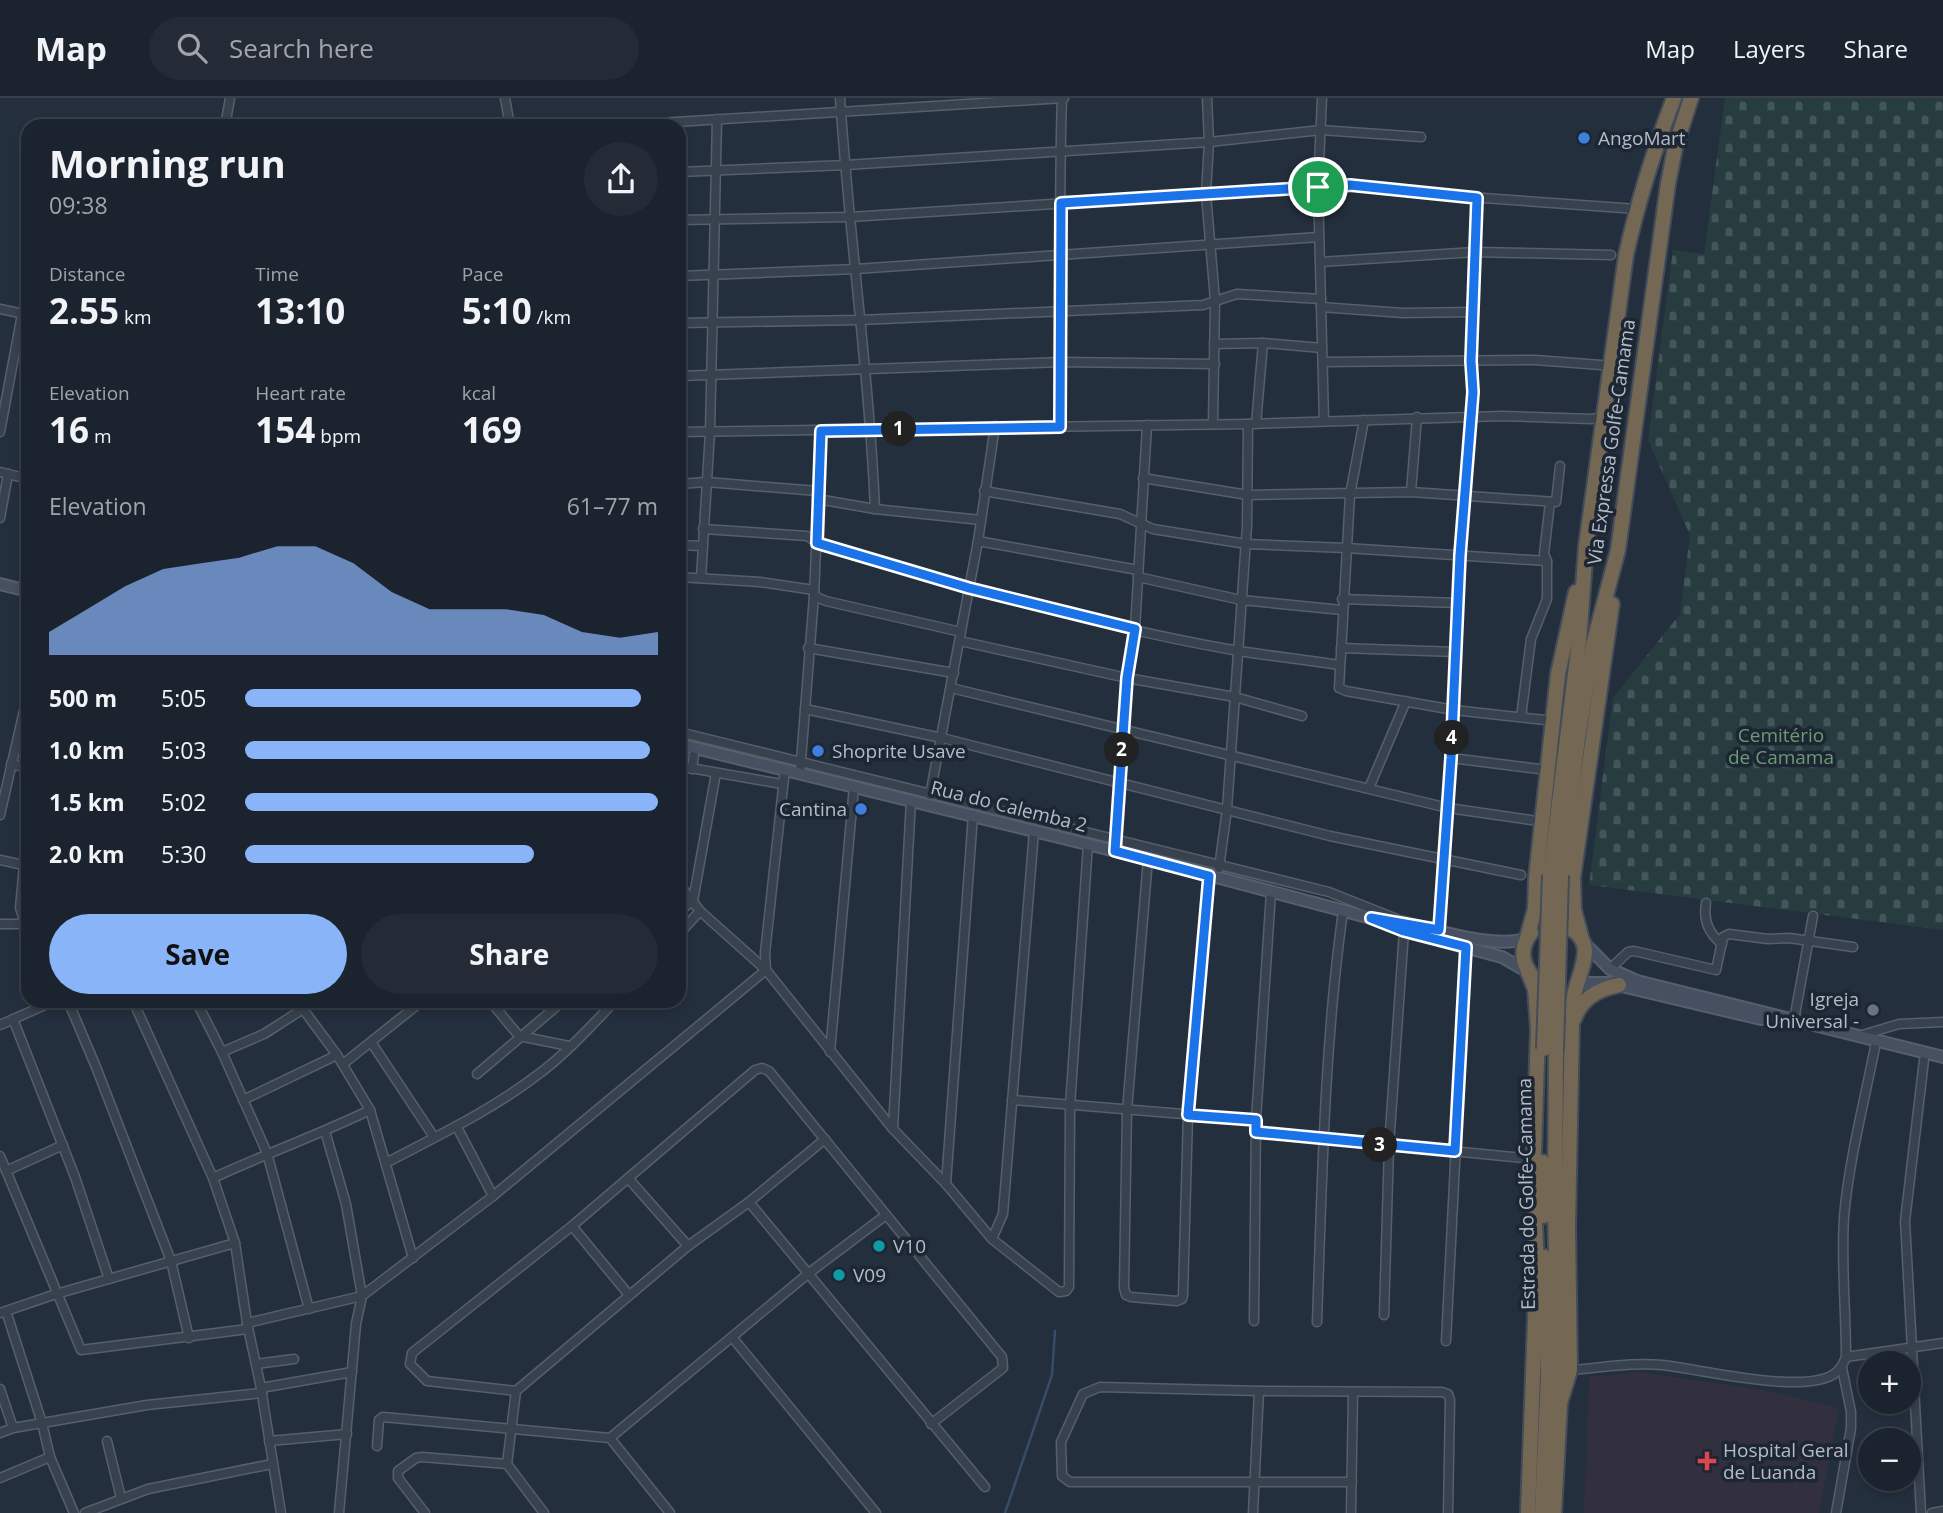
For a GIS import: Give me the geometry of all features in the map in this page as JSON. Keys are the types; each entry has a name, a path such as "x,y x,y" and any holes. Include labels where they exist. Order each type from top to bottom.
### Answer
{"highway":[{"name":"Via Expressa Golfe-Camama","path":"1556,875 1579,642 1596,424 1604,410 1626,255 1637,209 1655,146 1674,98"},
{"name":"Via Expressa Golfe-Camama","path":"1556,875 1593,645 1618,550 1668,184 1675,148 1691,98"},
{"path":"1528,1513 1537,1264 1533,1159 1538,1007 1535,989 1522,956 1535,909 1558,674 1586,546"},
{"path":"1560,1403 1575,1370 1568,1225 1572,1023 1574,997 1585,959 1574,910 1573,878 1618,550"},
{"name":"Estrada do Golfe-Camama","path":"1542,1513 1548,1376 1542,1163 1550,1050 1556,875"},
{"path":"1527,938 1539,927 1555,924 1575,932 1583,943"},
{"path":"1528,972 1536,980 1552,985 1579,983"},
{"path":"1572,1023 1581,1004 1589,996 1619,985"},
{"name":"Estrada do Golfe-Camama","path":"1550,1050 1560,1403 1554,1513"}],"main road":[{"path":"0,584 21,589"},
{"name":"Rua do Calemba 2","path":"686,746 1088,844 1115,845 1148,859 1405,927"},
{"path":"1405,927 1439,930 1485,940 1518,942 1527,938"},
{"path":"1405,927 1502,957 1528,972"},
{"path":"1583,943 1610,969 1637,981 1943,1057"},
{"path":"1579,983 1619,985 1943,1065"}],"street":[{"path":"226,119 230,98"},
{"path":"505,98 509,119"},
{"path":"840,98 872,430 875,509"},
{"path":"686,120 950,102 1063,98 1059,256 1060,427"},
{"path":"1207,98 1209,142 1206,194 1215,300 1213,424"},
{"path":"1322,98 1318,187 1324,421"},
{"path":"701,578 710,432 718,118"},
{"path":"686,172 846,165 1209,142 1321,130 1421,137"},
{"path":"686,219 850,217 1350,185 1477,198 1637,209"},
{"path":"1439,930 1446,859 1463,496 1473,392 1471,361 1477,198"},
{"path":"686,276 1059,256 1319,237"},
{"path":"1320,262 1475,252 1611,255"},
{"path":"686,323 860,320 1203,306 1237,295 1403,313 1473,312"},
{"path":"0,309 21,313"},
{"path":"0,432 21,333"},
{"path":"1214,344 1263,343 1322,348"},
{"path":"1148,859 1127,1110 1124,1288 1126,1295 1131,1297 1177,1301 1182,1299 1183,1295 1188,1115 1213,877 1219,866 1227,809 1252,424 1263,343"},
{"path":"1323,362 1535,360 1601,365"},
{"path":"686,376 1061,362 1215,364"},
{"path":"686,432 1252,424 1503,415 1596,424"},
{"path":"1411,492 1417,417"},
{"path":"1364,420 1350,495 1339,688 1454,710 1545,720"},
{"path":"1115,845 1127,678 1135,629 1147,425"},
{"path":"929,804 978,541 995,426"},
{"path":"800,773 814,593 821,431"},
{"path":"1143,478 1248,495 1411,492 1556,502 1560,466"},
{"path":"0,518 4,473 21,477"},
{"path":"686,484 707,482 817,495 875,509 981,520"},
{"path":"984,491 1120,514 1153,529 1246,544 1547,561"},
{"path":"1521,717 1531,639 1547,599 1547,561 1544,554 1550,502"},
{"path":"703,529 807,537 817,543 969,588 1135,629 1238,650 1339,665"},
{"path":"978,541 1138,574 1241,600 1342,610"},
{"path":"686,546 702,547"},
{"path":"686,577 760,582 814,593 826,601 960,637 1127,678 1235,697 1302,716"},
{"path":"1342,599 1457,603"},
{"path":"808,648 954,673"},
{"path":"1341,648 1457,652"},
{"path":"951,688 1448,808 1531,820"},
{"path":"1369,788 1406,701"},
{"path":"805,709 942,738 1330,836 1521,875"},
{"path":"0,815 21,726"},
{"path":"686,734 931,792 1115,845 1329,891 1405,927 1389,1146 1384,1315"},
{"path":"692,769 695,748"},
{"path":"1451,758 1539,769"},
{"path":"11,764 21,766"},
{"path":"686,768 782,784"},
{"path":"0,1156 81,1350 189,1338 362,1296 493,1196 766,970 785,769"},
{"path":"686,906 693,901 716,774"},
{"path":"830,1052 853,786"},
{"path":"893,1129 911,800"},
{"path":"946,1184 973,816"},
{"path":"992,1239 1003,1214 1034,831"},
{"path":"686,892 700,911 766,970 893,1129 946,1184 992,1239 1059,1292 1066,1291 1069,1287 1070,1105 1088,844"},
{"path":"0,860 21,865"},
{"path":"1254,1321 1256,1120 1271,892"},
{"path":"1706,903 1704,915 1707,926 1713,937 1722,944"},
{"path":"686,926 700,911"},
{"path":"1317,1322 1323,1139 1335,976 1343,911"},
{"path":"1794,1020 1812,916"},
{"path":"0,923 21,927"},
{"path":"1610,969 1628,952 1634,951 1713,971 1718,968 1723,937 1729,934 1768,939 1789,938 1853,947"},
{"path":"1446,1341 1466,947"},
{"path":"0,1025 38,1008"},
{"path":"71,1008 171,1261 189,1338"},
{"path":"136,1008 213,1178 235,1243 247,1326 261,1390 281,1513"},
{"path":"200,1008 267,1153 309,1309"},
{"path":"343,1064 413,1008"},
{"path":"496,1008 519,1037 569,1046"},
{"path":"477,1074 554,1008"},
{"path":"386,1163 457,1127 536,1077 608,1008"},
{"path":"222,1052 264,1034 303,1009 343,1064 370,1110 413,1258"},
{"path":"13,1019 63,1145 110,1279"},
{"path":"1859,1036 1899,1024 1943,1022"},
{"path":"371,1042 434,1137"},
{"path":"1575,1370 1647,1364 1792,1381 1821,1379 1832,1376 1842,1368 1846,1357 1844,1216 1875,1047"},
{"path":"243,1100 337,1055"},
{"path":"1921,1513 1905,1221 1924,1060"},
{"path":"516,1391 427,1381 410,1364 410,1358 412,1353 572,1226 755,1070 762,1069 769,1071 1002,1357 1003,1367 931,1424"},
{"path":"1012,1100 1256,1120"},
{"path":"213,1178 370,1110"},
{"path":"457,1127 493,1196"},
{"path":"325,1131 346,1204 362,1296 356,1324 339,1513"},
{"path":"1256,1132 1533,1159"},
{"path":"544,1513 507,1464 516,1391 688,1246 749,1202 825,1139"},
{"path":"6,1171 63,1145"},
{"path":"628,1178 688,1246"},
{"path":"749,1202 985,1487"},
{"path":"377,1446 379,1420 383,1417 610,1438 808,1273 886,1215"},
{"path":"572,1226 629,1295"},
{"path":"74,1513 50,1457 42,1423 3,1312 56,1294 235,1243"},
{"path":"732,1337 876,1513"},
{"path":"1846,1357 1943,1343"},
{"path":"256,1364 294,1359"},
{"path":"1836,1513 1851,1427 1851,1412 1842,1368"},
{"path":"0,1433 13,1428 147,1405 261,1390 352,1372"},
{"path":"1352,1482 1070,1482 1062,1476 1061,1441 1083,1394 1100,1387 1442,1392 1448,1394 1450,1400 1448,1513"},
{"path":"0,1389 13,1428"},
{"path":"1253,1513 1259,1391"},
{"path":"1351,1513 1353,1391"},
{"path":"269,1441 347,1434"},
{"path":"610,1438 670,1513"},
{"path":"107,1441 121,1498"},
{"path":"0,1478 50,1457"},
{"path":"425,1513 398,1478 398,1471 416,1458 507,1464"},
{"path":"85,1513 148,1489 272,1464"},
{"path":"1932,1513 1943,1511"}],"shaded area":[{"name":"Hospital Geral de Luanda","path":"1640,1372 1774,1392 1839,1408 1819,1513 1584,1513 1589,1377"}],"green space":[{"name":"Cemitério de Camama","path":"1725,98 1943,98 1943,930 1589,885 1613,698 1680,614 1690,535 1648,440 1673,250 1704,254"}],"waterway":[{"path":"1005,1513 1052,1375 1055,1331"}],"place":[{"name":"AngoMart","path":"1584,138"},
{"name":"Shoprite Usave","path":"818,751"},
{"name":"Cantina","path":"861,809"},
{"name":"Igreja Universal -","path":"1873,1010"},
{"name":"V10","path":"879,1246"},
{"name":"V09","path":"839,1275"},
{"name":"Hospital Geral de Luanda","path":"1707,1461"}],"route":[{"path":"1350,185 1477,198 1471,361 1473,392 1463,496 1446,859 1439,930 1371,918 1404,931 1466,947 1455,1151 1256,1132 1256,1120 1188,1115 1209,876 1115,851 1127,678 1135,629 969,588 817,543 821,431 1060,427 1061,203 1318,187 1350,185"}]}
